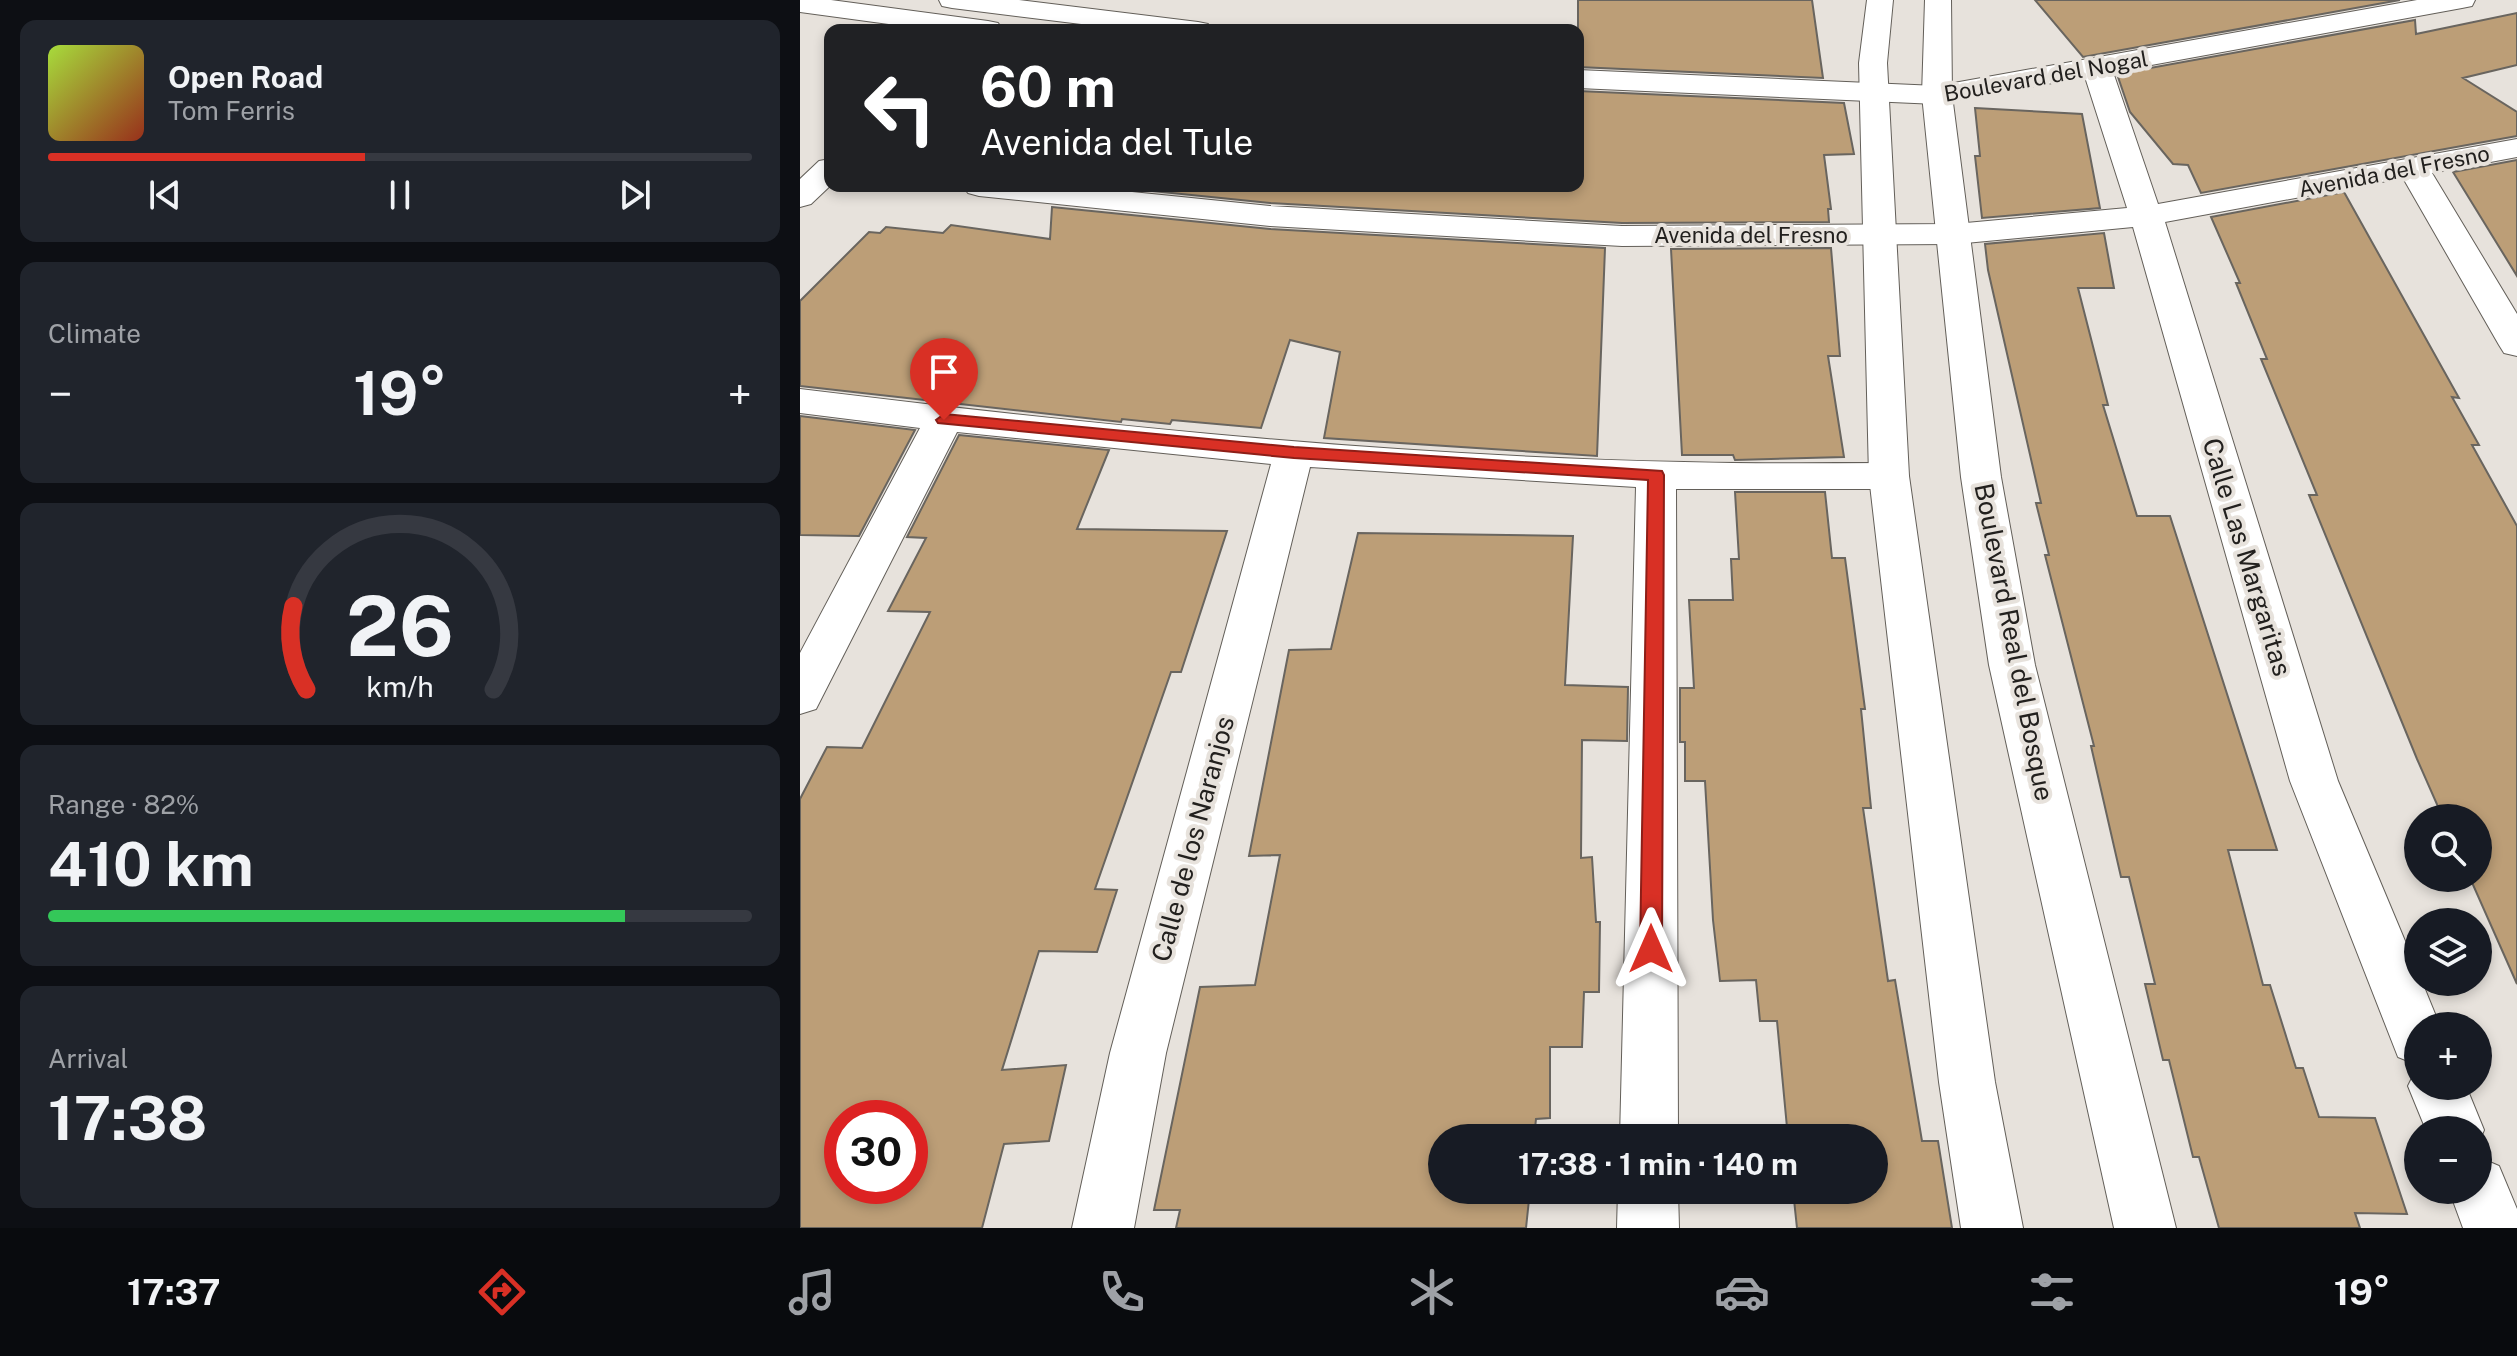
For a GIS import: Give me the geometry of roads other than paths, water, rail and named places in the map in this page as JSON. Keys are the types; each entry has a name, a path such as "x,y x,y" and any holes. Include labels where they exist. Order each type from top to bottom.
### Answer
{"street":[{"path":"952,0 1013,13 1133,24"},
{"name":"Boulevard Real del Bosque","path":"1880,0 1906,70 1955,234 1981,477 2012,665 2145,1228"},
{"name":"Boulevard Real del Bosque","path":"1938,0 1906,70 1877,234 1889,476 1967,1082 1992,1228"},
{"path":"2187,22 2309,0"},
{"name":"Boulevard del Nogal","path":"1584,78 1631,67 1906,70 2097,68 2462,0"},
{"path":"800,4 946,24"},
{"name":"Calle Las Margaritas","path":"2097,68 2146,216 2314,781 2407,1012"},
{"name":"Avenida del Fresno","path":"1037,192 1270,216 1607,235 1955,234 2146,216 2517,148"},
{"path":"800,197 822,168"},
{"path":"2414,169 2517,345"},
{"path":"800,401 944,420 1294,452 1656,475 1889,476"},
{"path":"800,696 944,420"},
{"name":"Calle de los Naranjos","path":"1103,1228 1138,1053 1294,452"},
{"path":"1649,1124 1656,475"},
{"path":"1648,1204 1648,1228"},
{"path":"2485,1204 2494,1228"}]}
